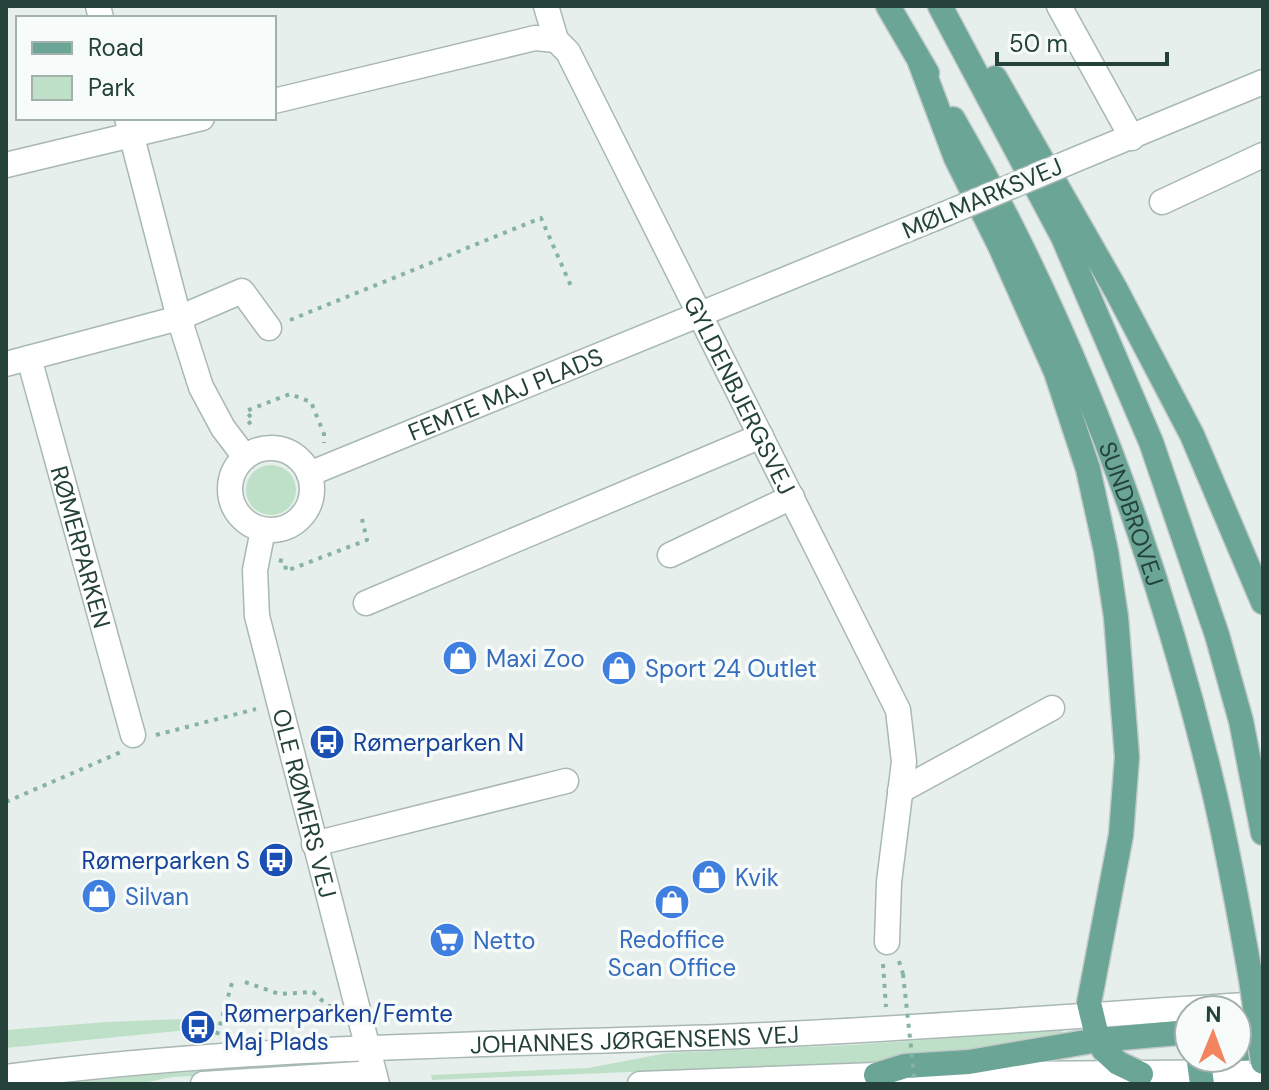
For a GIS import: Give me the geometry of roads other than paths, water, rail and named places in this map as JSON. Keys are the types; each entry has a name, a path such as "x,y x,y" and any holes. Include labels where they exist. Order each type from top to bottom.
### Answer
{"main road":[{"name":"SUNDBROVEJ","path":"888,6 975,157 1051,306 1152,570 1197,725 1221,825 1251,979 1263,1062"},
{"name":"SUNDBROVEJ","path":"942,6 1063,237 1151,442 1217,635 1241,721 1263,833"},
{"path":"942,6 999,83 1150,352 1218,491 1263,602"},
{"path":"920,62 956,158 1000,246 1056,372 1088,469 1106,551 1116,617 1127,757 1121,835 1090,993 1091,1015 1098,1040 1118,1063 1141,1074"},
{"path":"876,1075 905,1066 969,1062 1098,1040 1173,1033"}],"street":[{"name":"GYLDENBJERGSVEJ","path":"546,6 556,40 568,52 898,710 904,762 889,882 887,942"},
{"path":"1059,6 1132,138"},
{"path":"276,101 535,38 556,40"},
{"name":"MØLMARKSVEJ","path":"700,314 1263,82"},
{"path":"6,165 129,127 186,120"},
{"path":"129,127 179,318 201,387 223,428 245,457"},
{"path":"1162,202 1263,155"},
{"name":"RØMERPARKEN","path":"133,735 17,361 179,318 242,291 269,328"},
{"name":"FEMTE MAJ PLADS","path":"309,474 700,314"},
{"path":"366,603 761,436"},
{"path":"269,448 281,449 303,463 309,474 313,486 307,511 288,527 276,531 263,530 242,520 230,499 231,476 245,457 269,448"},
{"path":"670,555 792,497"},
{"name":"OLE RØMERS VEJ","path":"263,530 255,570 257,616 375,1079"},
{"path":"900,791 1052,708"},
{"path":"314,844 566,781"},
{"name":"JOHANNES JØRGENSENS VEJ","path":"6,1077 218,1057 888,1029 1263,1004"},
{"name":"JOHANNES JØRGENSENS VEJ","path":"640,1084 876,1075 1173,1073"},
{"path":"203,1084 375,1079"}],"place":[{"name":"Maxi Zoo","path":"460,658"},
{"name":"Sport 24 Outlet","path":"619,668"},
{"name":"Rømerparken N","path":"327,742"},
{"name":"Rømerparken S","path":"276,860"},
{"name":"Kvik","path":"709,877"},
{"name":"Silvan","path":"99,896"},
{"name":"Redoffice Scan Office","path":"672,902"},
{"name":"Netto","path":"447,940"},
{"name":"Rømerparken/Femte Maj Plads","path":"198,1027"}]}
